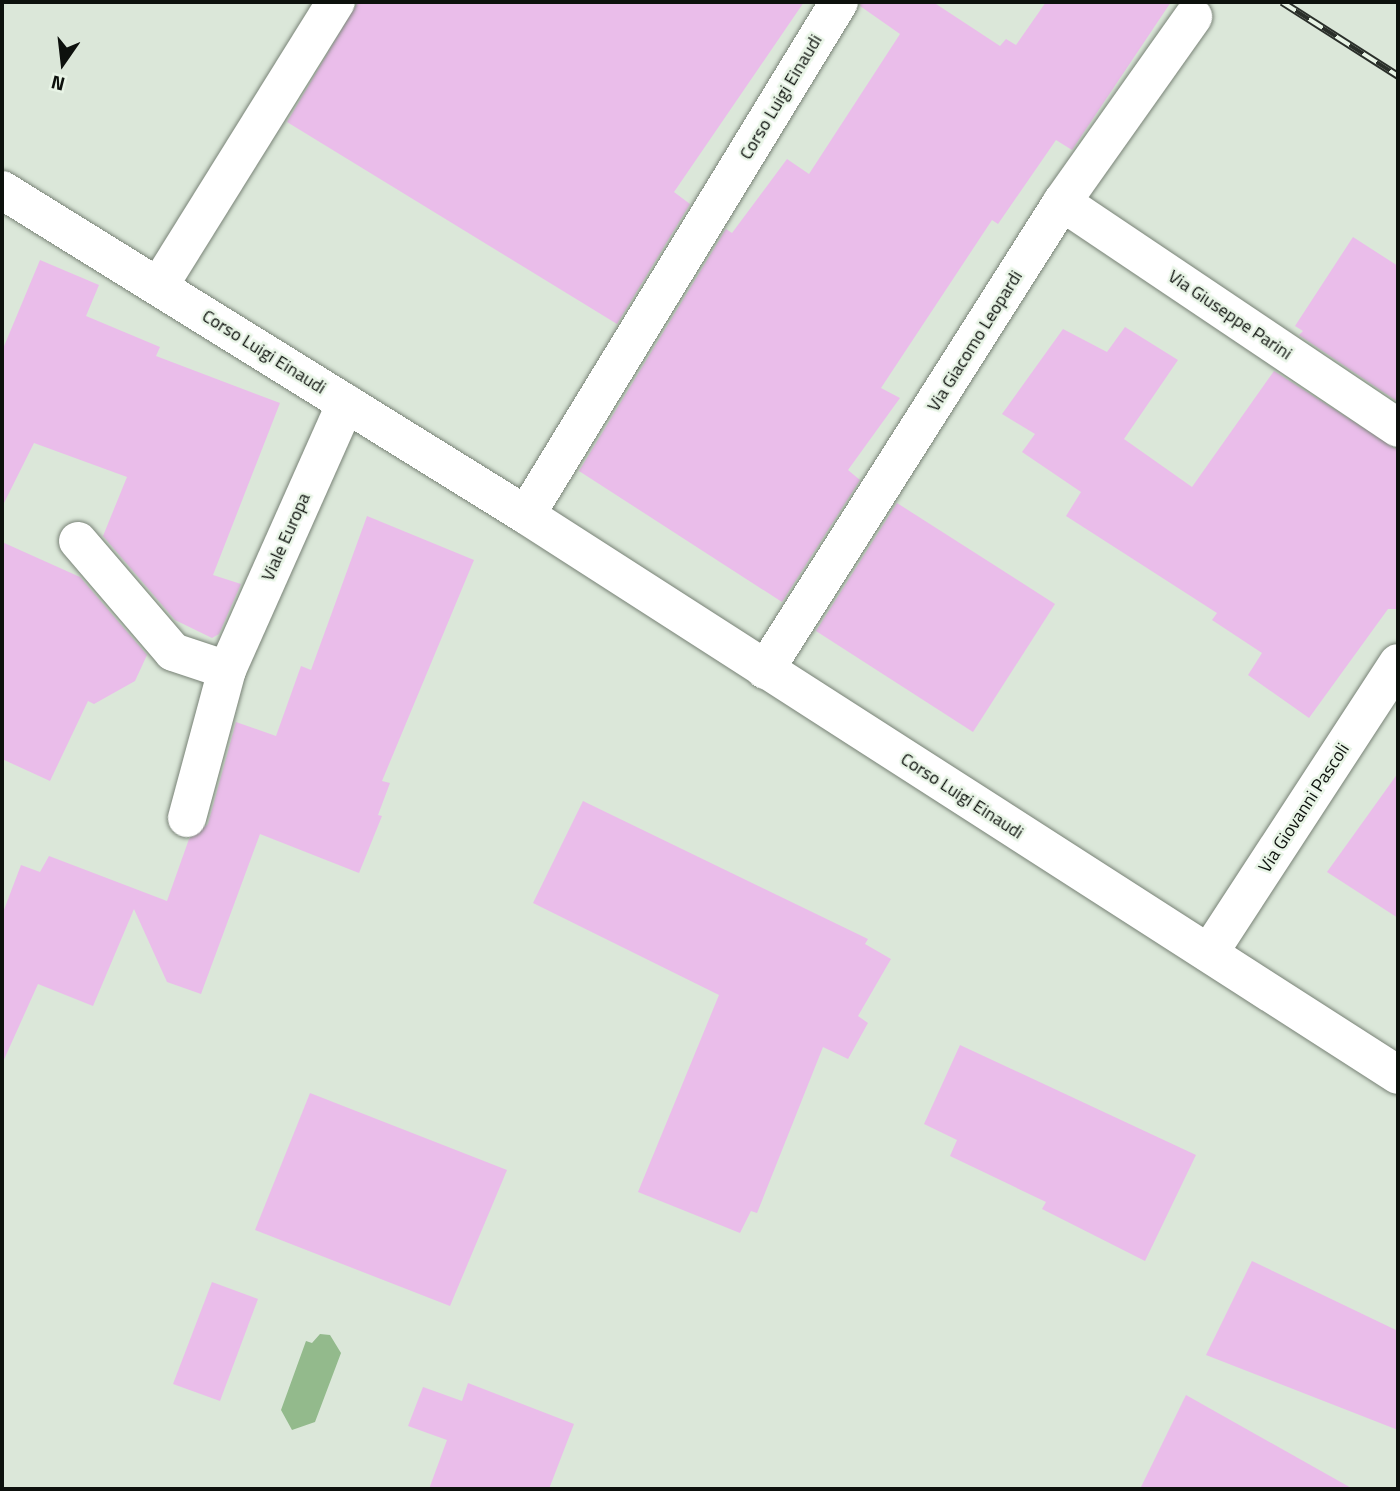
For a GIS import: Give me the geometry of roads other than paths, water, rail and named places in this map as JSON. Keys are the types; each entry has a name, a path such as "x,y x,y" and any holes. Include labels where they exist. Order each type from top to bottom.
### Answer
{"street":[{"path":"159,286 336,2"},
{"name":"Corso Luigi Einaudi","path":"526,515 839,2"},
{"name":"Via Giacomo Leopardi","path":"765,670 1062,202 1193,17"},
{"name":"Corso Luigi Einaudi","path":"2,190 526,515 1398,1075"},
{"name":"Via Giuseppe Parini","path":"1062,202 1398,428"},
{"name":"Viale Europa","path":"187,818 227,670 346,403"},
{"path":"78,541 173,652 227,670"},
{"name":"Via Giovanni Pascoli","path":"1209,953 1398,663"}],"railway":[{"path":"1282,2 1398,76"}]}
